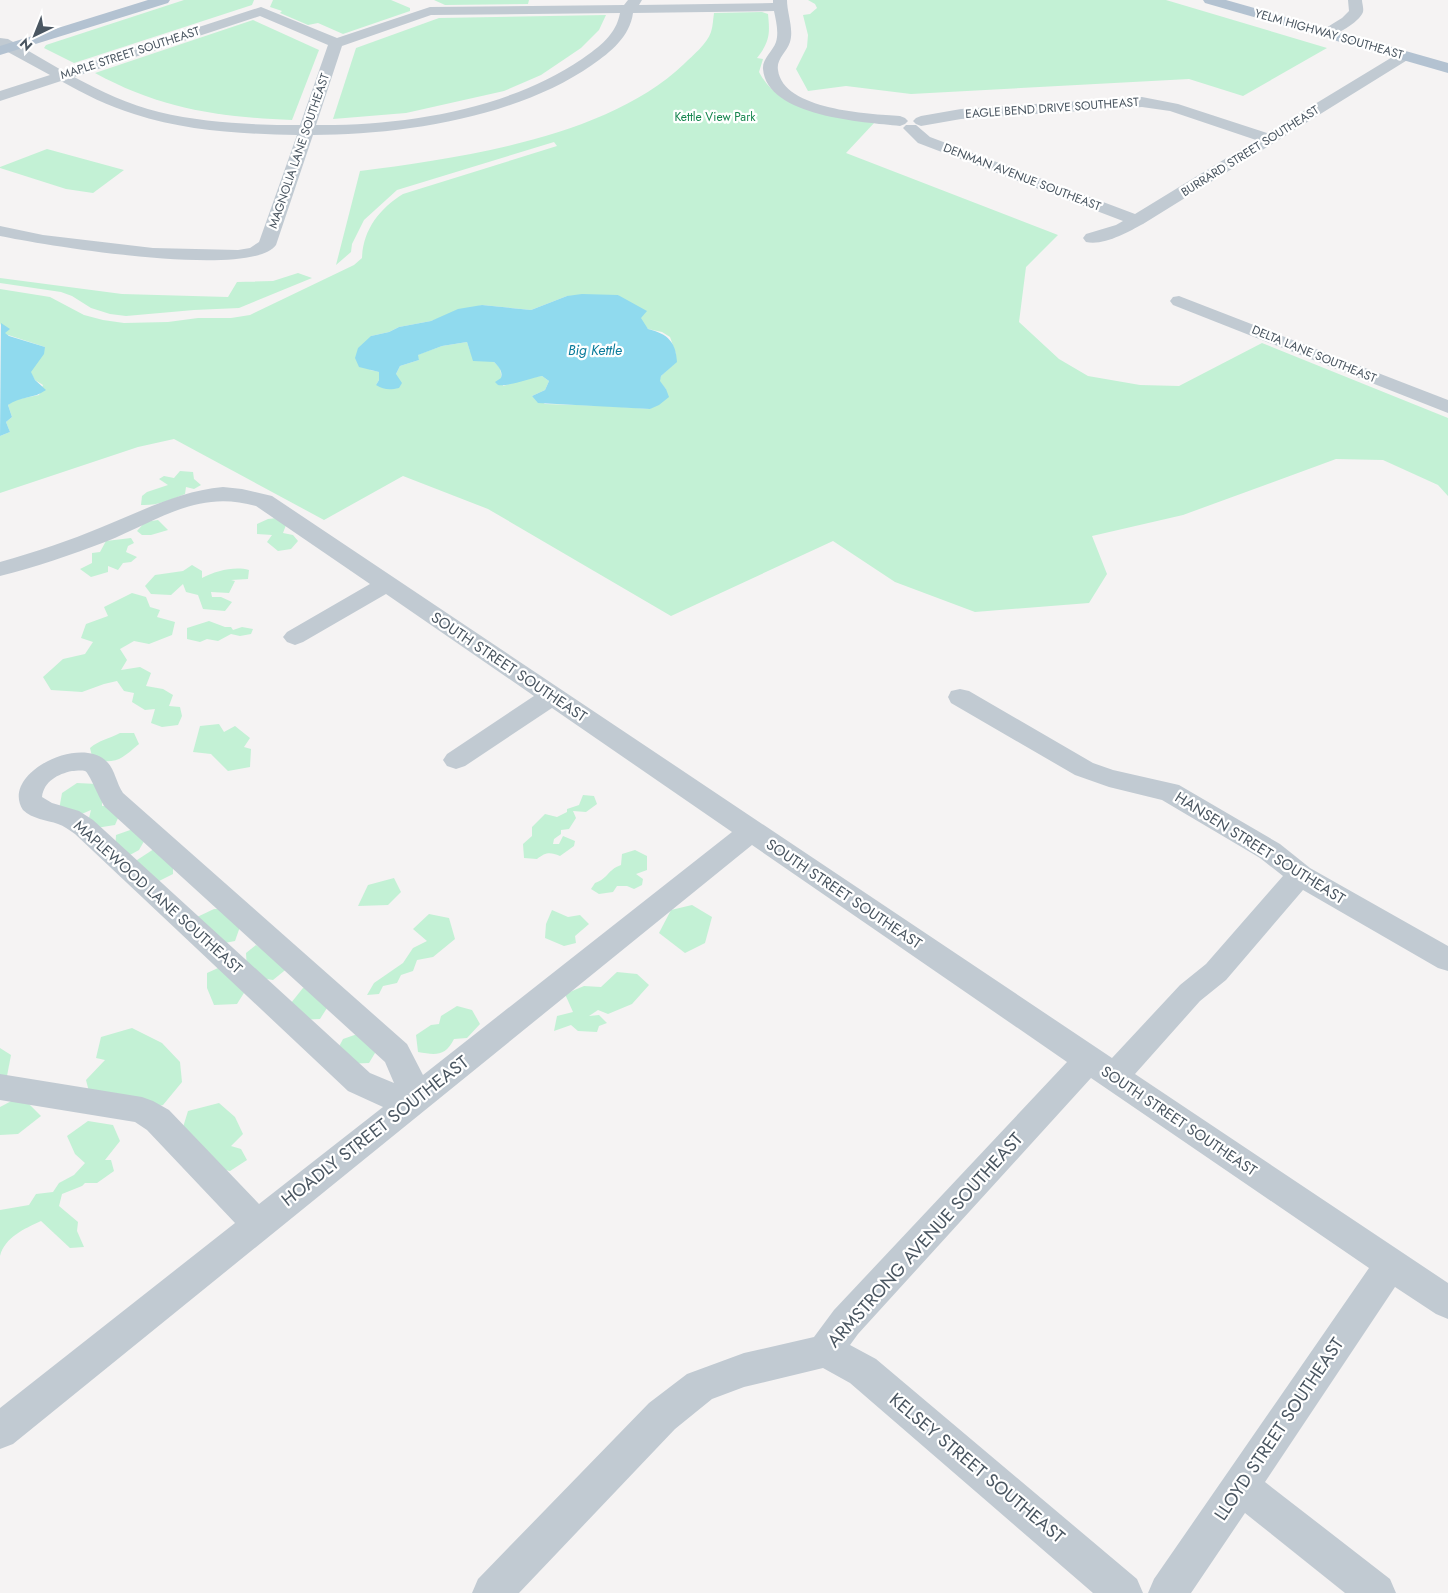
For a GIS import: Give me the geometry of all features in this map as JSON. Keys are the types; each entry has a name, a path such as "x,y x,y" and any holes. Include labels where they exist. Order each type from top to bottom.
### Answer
{"main road":[{"path":"3,46 135,0"},
{"path":"3,46 163,0"},
{"name":"YELM HIGHWAY SOUTHEAST","path":"1210,0 1448,68"}],"street":[{"path":"1326,34 1356,12 1355,0"},
{"path":"411,3 430,11"},
{"path":"3,46 121,104 158,116 217,127 305,131 361,128 419,121 488,106 536,90 581,67 603,51 619,34 628,3"},
{"path":"262,6 336,43 430,11 628,3 780,4"},
{"name":"EAGLE BEND DRIVE SOUTHEAST","path":"780,4 784,39 773,58 770,70 773,80 786,96 825,111 911,123 961,114 1142,102 1172,107 1269,139"},
{"name":"MAPLE STREET SOUTHEAST","path":"0,96 262,6"},
{"name":"MAGNOLIA LANE SOUTHEAST","path":"0,231 43,240 153,252 238,255 255,252 266,245 305,131 311,120 336,43"},
{"name":"BURRARD STREET SOUTHEAST","path":"1092,238 1122,229 1404,56"},
{"name":"DENMAN AVENUE SOUTHEAST","path":"911,123 924,140 1137,220"},
{"name":"DELTA LANE SOUTHEAST","path":"1180,301 1448,407"},
{"name":"SOUTH STREET SOUTHEAST","path":"0,569 85,542 189,498 210,493 236,494 264,502 1448,1303"},
{"path":"295,637 387,584"},
{"path":"456,760 552,696"},
{"name":"HANSEN STREET SOUTHEAST","path":"960,697 1049,750 1084,768 1109,778 1170,792 1270,851 1300,875 1448,960"},
{"name":"MAPLEWOOD LANE SOUTHEAST","path":"79,762 93,765 99,769 103,774 107,792 114,800 396,1053 407,1074 413,1101 384,1094 359,1082 84,827 72,819 40,810 34,806 31,802 30,792 34,782 44,772 62,764 79,762"},
{"name":"HOADLY STREET SOUTHEAST","path":"0,1431 751,831"},
{"name":"ARMSTRONG AVENUE SOUTHEAST","path":"492,1593 662,1416 700,1386 744,1370 826,1351 851,1317 1102,1068 1216,972 1300,875"},
{"path":"0,1087 142,1110 158,1120 257,1224"},
{"name":"LLOYD STREET SOUTHEAST","path":"1168,1593 1390,1264"},
{"name":"KELSEY STREET SOUTHEAST","path":"826,1351 863,1371 1123,1593"},
{"path":"1240,1486 1376,1593"}],"green space":[{"path":"184,0 254,0 252,5 74,63 44,48 46,45"},
{"path":"273,0 391,0 410,8 410,11 343,34 318,23 308,25 280,13 282,11 270,7"},
{"path":"434,0 529,0 528,4 445,5"},
{"path":"808,0 1166,0 1327,48 1243,96 1189,79 911,94 846,86 808,91 796,69 807,47 808,35 803,15 810,14 817,8 815,4"},
{"name":"Kettle View Park","path":"762,12 768,14 768,37 757,58 763,59 759,72 768,86 780,96 794,104 810,109 875,122 846,153 1058,235 1026,267 1019,322 1059,359 1088,376 1140,385 1179,386 1262,343 1448,418 1448,496 1438,485 1383,460 1336,459 1183,515 1092,536 1107,574 1089,603 975,612 895,582 833,541 671,616 488,509 403,476 324,520 174,439 138,447 0,493 0,436 10,432 6,422 12,417 8,405 14,400 39,395 43,385 35,380 30,372 45,347 5,334 0,323 0,289 50,297 84,315 124,323 168,322 198,318 231,318 250,315 354,265 362,258 365,238 374,221 387,206 403,194 557,146 554,142 397,190 364,220 352,244 351,252 336,265 360,171 487,151 575,127 616,110 652,89 684,64 703,45 709,36 714,13","holes":["618,295 648,329 662,332 670,337 676,354 676,362 661,376 659,381 666,389 650,409 545,404 532,396 545,390 549,381 542,376 528,378 503,386 500,368 494,362 470,351 467,342 442,346 417,355 419,360 400,366 396,374 376,385 380,372 370,370 371,336 389,332 399,327 431,321 482,305 531,310 567,296"]},
{"path":"606,15 599,30 581,48 541,75 504,91 406,113 333,119 356,48 439,18"},
{"path":"253,20 319,50 292,120 265,119 190,109 143,95 95,73"},
{"path":"47,149 124,170 93,193 66,189 0,168"},
{"path":"298,273 312,278 239,308 126,316 110,314 91,308 72,296 61,292 0,283 0,278 122,294 228,297 237,282 273,281"},
{"path":"180,471 193,472 194,479 201,485 194,489 186,487 185,494 158,504 141,505 142,496 147,492 168,485 159,479 164,476 174,478"},
{"path":"277,518 286,525 283,533 293,535 298,541 291,549 278,551 267,542 272,535 257,534 257,524 268,519"},
{"path":"158,520 168,530 151,535 142,535 137,531 145,522"},
{"path":"131,538 134,543 128,546 126,552 137,557 131,562 123,563 118,570 108,566 108,572 91,577 80,569 92,563 92,553 100,552 106,541"},
{"path":"192,565 202,571 202,578 219,571 243,569 249,570 248,579 231,580 235,581 229,593 211,592 212,597 221,597 232,602 225,611 203,609 198,595 186,592 183,584 171,595 151,594 145,586 155,575 183,571"},
{"path":"132,593 146,597 150,607 160,610 157,617 175,622 172,635 149,644 134,641 120,649 127,660 121,670 140,667 151,673 146,686 163,689 173,695 169,706 180,707 182,716 178,725 162,727 151,723 155,709 145,710 132,702 134,693 124,691 117,681 82,692 51,690 43,677 63,659 85,654 93,642 81,638 86,624 108,616 104,607"},
{"path":"209,621 225,627 231,627 233,630 242,627 253,629 251,634 240,636 231,634 218,641 207,639 200,642 187,639 187,628"},
{"path":"219,724 224,732 235,726 250,738 244,747 251,749 250,767 228,771 211,754 193,752 200,726"},
{"path":"120,733 134,733 139,744 114,761 93,760 90,748 93,745"},
{"path":"77,783 97,784 102,797 102,806 111,805 121,811 115,825 96,828 88,822 91,810 77,816 59,810 62,793"},
{"path":"583,795 594,796 597,804 586,812 573,811 576,818 569,829 561,830 561,834 554,839 553,844 559,844 563,836 575,841 574,846 560,856 548,853 537,859 524,858 523,844 532,836 532,827 545,814 557,817 567,812 567,809 579,805"},
{"path":"133,829 147,836 139,850 128,856 115,851 116,835"},
{"path":"157,847 173,858 173,874 155,883 134,862"},
{"path":"635,850 647,856 647,870 636,874 643,879 642,885 634,889 627,886 617,886 613,892 599,894 591,889 595,883 621,865 622,854"},
{"path":"394,878 401,892 388,905 358,906 368,885"},
{"path":"692,905 712,917 705,943 685,953 659,933 671,910"},
{"path":"214,909 230,909 242,921 235,941 204,947 195,918"},
{"path":"552,910 568,917 580,915 589,924 575,936 576,943 564,946 545,938 546,924"},
{"path":"429,914 449,918 455,939 433,957 417,960 413,971 401,975 397,983 383,986 379,994 367,995 374,983 403,963 413,948 427,941 413,929"},
{"path":"256,945 289,967 273,980 254,977 237,1004 214,1005 207,988 207,973 227,964 247,972 246,953"},
{"path":"617,972 637,974 649,985 632,1004 608,1014 598,1010 589,1016 599,1015 607,1023 599,1026 597,1032 578,1031 571,1025 554,1031 557,1016 573,1012 565,994 584,986 601,987"},
{"path":"303,988 319,988 332,1000 320,1019 298,1020 291,1003"},
{"path":"457,1006 472,1010 480,1024 467,1038 454,1039 451,1045 443,1052 430,1054 418,1052 416,1035 431,1025 439,1024 441,1016"},
{"path":"132,1028 162,1043 180,1062 182,1082 163,1105 121,1117 93,1107 86,1080 105,1060 96,1058 101,1037"},
{"path":"366,1031 381,1043 369,1063 346,1064 334,1056 343,1039"},
{"path":"0,1048 11,1055 7,1076 0,1079"},
{"path":"21,1096 41,1116 18,1134 0,1135 0,1107"},
{"path":"219,1103 235,1117 243,1134 231,1146 241,1149 247,1160 230,1171 211,1167 180,1137 188,1111"},
{"path":"88,1121 113,1125 120,1141 105,1160 111,1160 114,1171 97,1183 85,1183 62,1194 59,1206 78,1222 77,1231 84,1247 70,1248 41,1221 11,1239 2,1249 0,1256 0,1210 29,1205 36,1194 53,1192 59,1183 74,1175 85,1163 75,1154 67,1136"}],"water":[{"name":"Big Kettle","path":"582,294 618,295 647,311 641,318 648,329 666,336 673,344 677,362 661,376 660,381 669,397 659,405 650,409 538,403 532,396 545,390 549,381 542,376 513,384 498,385 495,382 501,378 499,367 494,362 473,361 467,342 442,346 418,355 419,360 400,366 396,374 402,383 396,389 384,389 376,385 379,380 379,372 359,367 355,358 358,348 371,336 389,332 399,327 431,321 458,309 482,305 531,310 567,296"},
{"path":"1,323 10,329 5,333 9,336 45,347 44,354 31,372 35,380 46,390 8,405 12,417 6,422 10,432 0,436"}]}
